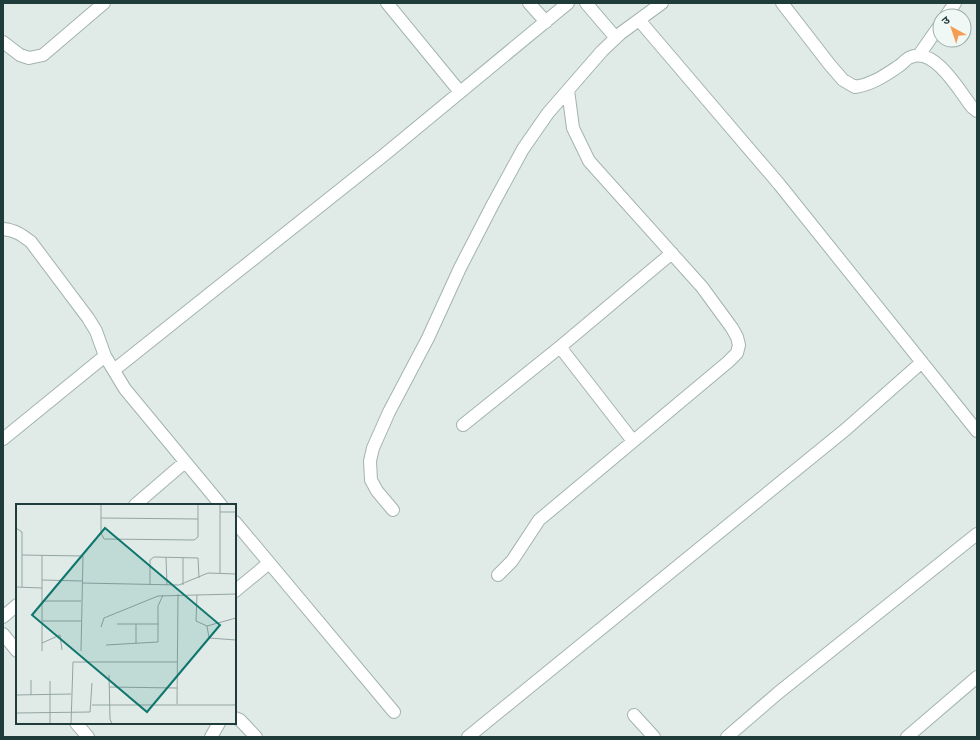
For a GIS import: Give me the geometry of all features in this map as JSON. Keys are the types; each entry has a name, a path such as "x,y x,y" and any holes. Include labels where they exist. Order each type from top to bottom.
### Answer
{"street":[{"path":"3,42 20,55 29,58 43,55 104,3"},
{"path":"387,3 460,92"},
{"path":"529,3 546,22"},
{"path":"114,370 460,92 568,3"},
{"path":"586,3 616,38"},
{"path":"393,510 377,491 371,480 370,461 373,448 389,412 428,338 460,268 493,204 523,149 548,112 602,51 616,38 662,3"},
{"path":"782,3 830,65 844,80 855,87 868,85 911,57 919,55 932,60 944,70 972,107 977,111"},
{"path":"639,20 779,184 977,431"},
{"path":"919,55 932,36"},
{"path":"498,575 512,561 538,520 633,442 737,353 739,345 732,328 702,287 589,161 573,128 568,90"},
{"path":"3,229 20,233 31,242 88,318 96,331 105,356 125,389 220,504"},
{"path":"463,425 560,347 672,253"},
{"path":"560,347 633,442"},
{"path":"3,439 105,356"},
{"path":"468,737 797,470 922,362"},
{"path":"135,504 185,462"},
{"path":"236,523 394,712"},
{"path":"727,737 778,693 977,534"},
{"path":"236,590 269,563"},
{"path":"3,617 16,606"},
{"path":"3,634 16,650"},
{"path":"907,737 977,677"},
{"path":"634,715 654,737"},
{"path":"236,718 240,720 256,737"},
{"path":"77,724 88,737"},
{"path":"211,737 218,724"}]}
